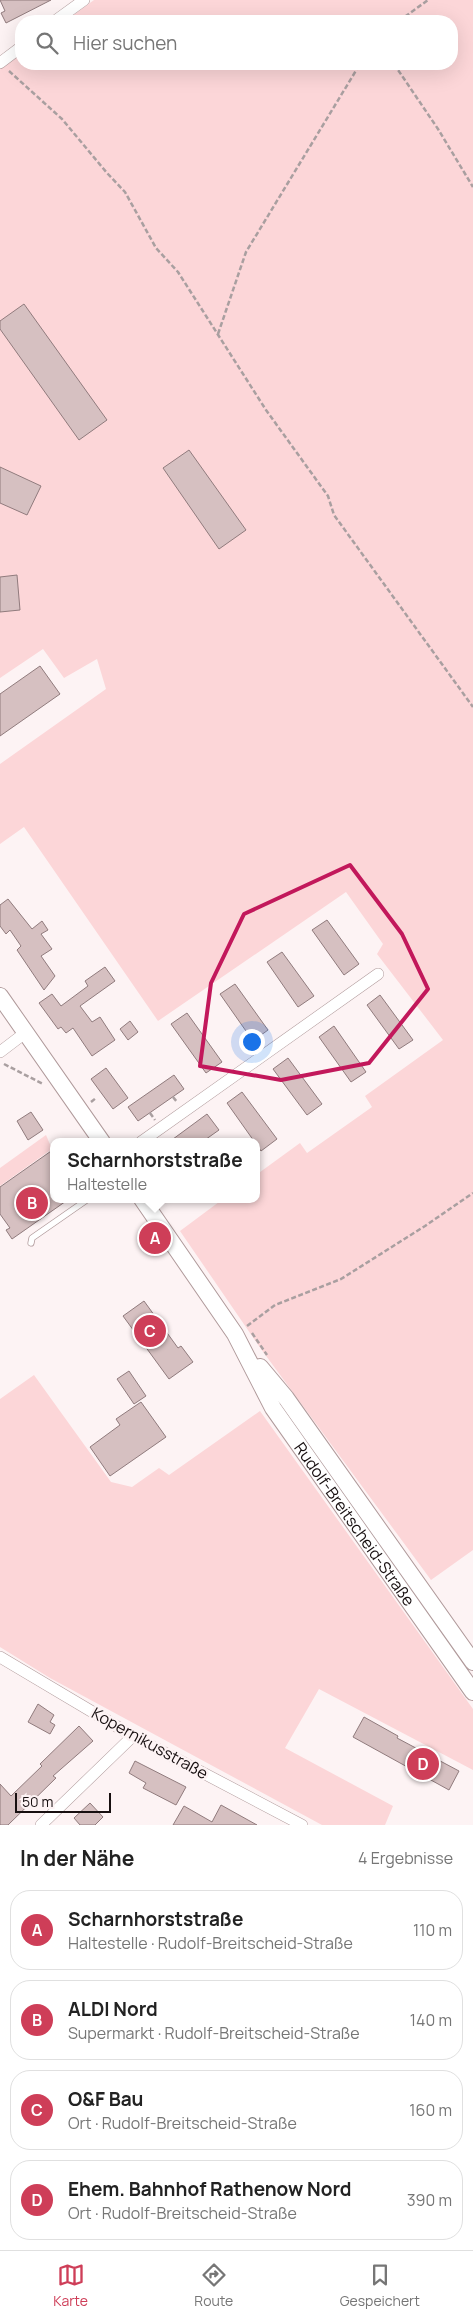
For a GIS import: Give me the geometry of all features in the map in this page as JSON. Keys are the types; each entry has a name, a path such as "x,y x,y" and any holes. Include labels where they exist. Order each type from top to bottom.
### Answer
{"street":[{"path":"64,15 84,0"},
{"path":"4,66 15,54"},
{"path":"147,1138 378,974"},
{"path":"0,996 99,1138"},
{"path":"0,1052 25,1033"},
{"name":"Rudolf-Breitscheid-Straße","path":"145,1203 235,1334 245,1350 273,1408 473,1692"},
{"name":"Rudolf-Breitscheid-Straße","path":"245,1350 286,1398 473,1661"},
{"name":"Kopernikusstraße","path":"0,1657 132,1736 302,1825"},
{"path":"41,1825 132,1736"}],"lane":[{"path":"31,1243 32,1238 82,1203"}],"path":[{"path":"407,15 428,0"},
{"path":"4,66 62,119 125,192 156,248 178,272 266,410 328,496 334,515 473,707"},
{"path":"218,334 246,252 356,70"},
{"path":"398,70 438,129 473,187"},
{"path":"0,1062 49,1087 62,1084"},
{"path":"235,1334 275,1305 341,1279 473,1193"}],"highlighted area":[{"path":"350,865 402,934 428,989 369,1063 281,1080 200,1066 211,983 244,914"}],"shaded area":[{"path":"94,0 473,0 473,1550 431,1580 261,1349 180,1231 218,1203 260,1203 260,1172 300,1143 307,1153 372,1107 365,1096 443,1040 377,954 383,944 346,892 158,1021 24,827 0,844 0,764 106,689 97,659 64,678 43,649 0,678 0,69 15,58 15,70 458,70 458,15 73,15"},
{"path":"46,1135 50,1144 50,1150 0,1186 0,1168"},
{"path":"34,1375 111,1482 132,1487 159,1468 169,1475 260,1411 473,1709 473,1770 319,1689 285,1748 393,1806 385,1825 322,1825 50,1678 0,1647 0,1399"}],"building":[{"path":"0,0 51,0 22,15 15,15 15,18 6,23 1,13 5,11"},
{"path":"24,304 107,420 79,440 0,329 0,321"},
{"path":"189,450 246,530 219,549 163,468"},
{"path":"0,467 41,486 27,515 0,503"},
{"path":"17,575 20,610 0,612 0,577"},
{"path":"40,666 60,694 0,736 0,694"},
{"path":"8,899 32,929 42,921 48,930 41,934 52,949 41,956 55,976 44,990 17,950 21,946 10,930 6,934 0,926 0,905"},
{"path":"327,920 359,964 344,975 312,930"},
{"path":"282,952 314,996 298,1007 267,962"},
{"path":"105,967 115,981 80,1006 92,1022 100,1017 115,1040 92,1056 73,1028 66,1033 61,1027 58,1029 39,1003 52,994 61,1006 88,986 85,981"},
{"path":"235,984 268,1030 253,1041 220,994"},
{"path":"380,995 413,1040 399,1049 367,1005"},
{"path":"187,1013 222,1062 206,1073 171,1024"},
{"path":"130,1021 138,1032 128,1040 120,1029"},
{"path":"334,1026 366,1072 351,1082 319,1037"},
{"path":"288,1058 322,1104 307,1115 273,1069"},
{"path":"106,1068 128,1098 113,1109 91,1079"},
{"path":"174,1075 184,1089 138,1121 128,1107"},
{"path":"242,1092 277,1139 261,1151 260,1138 252,1138 227,1103"},
{"path":"31,1112 43,1130 28,1140 17,1121"},
{"path":"207,1114 219,1130 208,1138 174,1138"},
{"path":"50,1152 50,1203 63,1203 12,1239 6,1230 10,1228 0,1214 0,1187"},
{"path":"144,1301 178,1348 181,1346 193,1362 169,1379 123,1316"},
{"path":"129,1371 146,1396 134,1404 117,1379"},
{"path":"141,1402 166,1437 110,1476 90,1447 120,1425 116,1419"},
{"path":"38,1704 54,1715 50,1722 55,1725 50,1734 28,1722"},
{"path":"364,1717 398,1736 397,1738 459,1771 449,1790 353,1737"},
{"path":"79,1726 93,1741 53,1776 56,1778 8,1825 0,1825 0,1784 11,1796"},
{"path":"135,1761 186,1787 176,1805 143,1788 146,1783 129,1773"},
{"path":"90,1803 103,1817 95,1825 80,1825 74,1818"},
{"path":"221,1805 257,1825 173,1825 184,1806 212,1822"}],"place":[{"name":"ALDI Nord","path":"32,1203"},
{"name":"Scharnhorststraße","path":"155,1238"},
{"name":"O&F Bau","path":"150,1331"},
{"name":"Ehem. Bahnhof Rathenow Nord","path":"423,1764"}]}
